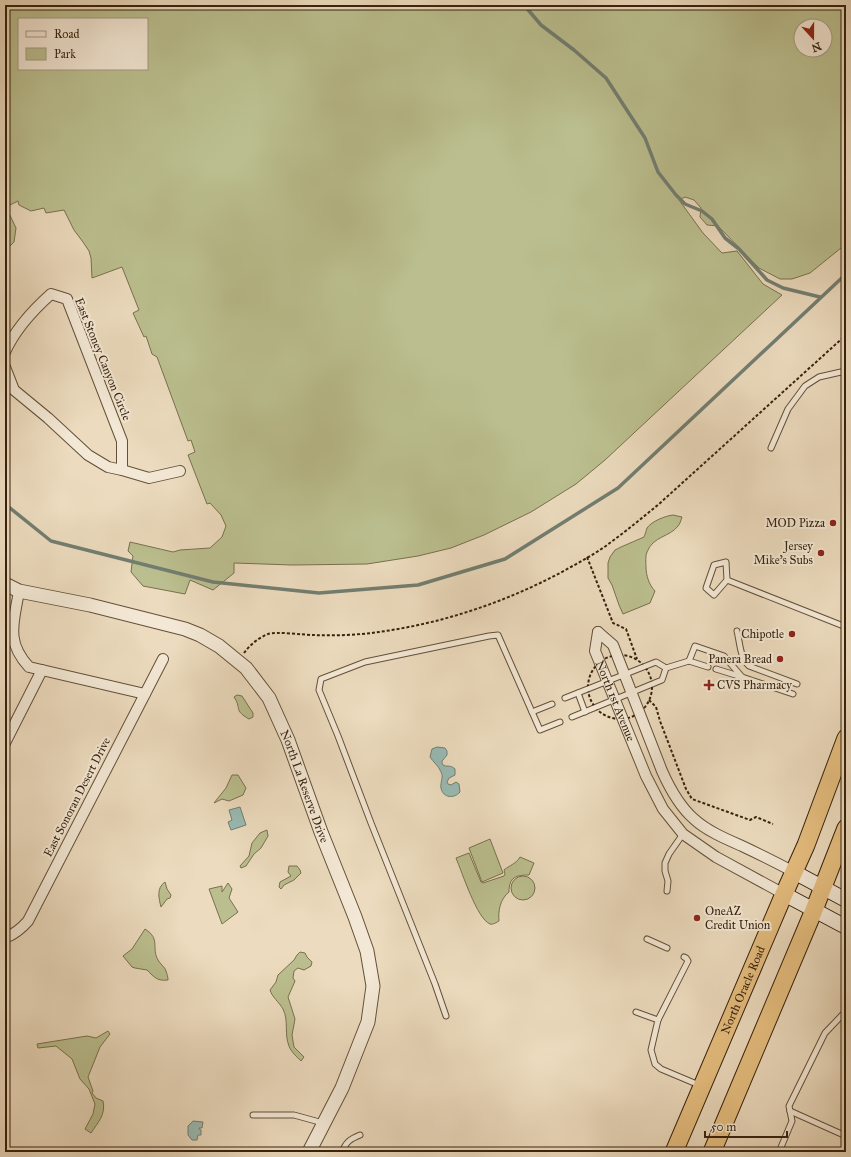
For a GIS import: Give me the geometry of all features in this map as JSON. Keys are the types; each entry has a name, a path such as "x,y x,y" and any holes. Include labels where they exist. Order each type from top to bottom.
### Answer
{"highway":[{"name":"North Oracle Road","path":"674,1152 808,841 846,738"},
{"path":"712,1152 814,910 846,828"}],"main road":[{"name":"North 1st Avenue","path":"794,872 846,900"},
{"name":"North 1st Avenue","path":"784,894 846,926"}],"street":[{"name":"East Stoney Canyon Circle","path":"5,352 10,340 38,306 51,294 68,299 122,441 122,470"},
{"path":"5,367 14,390 48,418 88,455 108,467 149,478 180,471"},
{"path":"5,396 14,390"},
{"name":"North La Reserve Drive","path":"5,584 19,590 90,605 200,635 219,646 246,668 269,698 288,740 321,832 355,917 367,951 373,986 368,1022 342,1088 310,1152"},
{"path":"19,590 13,627 13,638 16,650 29,667 145,694"},
{"name":"North 1st Avenue","path":"784,894 716,858 683,834 663,809 646,776 595,651 598,632 613,645 662,771 685,811 695,820 718,835 794,872"},
{"name":"East Sonoran Desert Drive","path":"5,938 18,932 28,921 163,659"},
{"path":"5,742 42,670"},
{"path":"683,834 695,820"}],"lane":[{"path":"771,448 788,409 805,386 819,377 846,372"},
{"path":"726,562 727,580 714,594 706,588 714,565 726,562"},
{"path":"727,580 846,627"},
{"path":"737,632 743,657 749,666 797,684"},
{"path":"446,1016 435,984 319,690 321,679 365,662 489,636 498,636 540,730 560,722"},
{"path":"689,661 695,646 724,656 742,677"},
{"path":"565,698 656,662 666,668 689,661 708,667"},
{"path":"572,717 662,680 666,668"},
{"path":"716,669 793,694"},
{"path":"578,693 585,712"},
{"path":"532,712 552,704"},
{"path":"667,891 668,880 665,871 665,863 669,854 683,834"},
{"path":"647,939 667,948"},
{"path":"684,957 688,961 658,1020 650,1050 655,1064 661,1069 702,1086"},
{"path":"779,1152 792,1121 789,1106 825,1033 846,1011"},
{"path":"636,1012 658,1020"},
{"path":"790,1111 846,1136"},
{"path":"253,1115 294,1115 324,1123"},
{"path":"342,1152 344,1146 350,1139 360,1135"}],"path":[{"path":"244,653 253,642 268,634 313,635 377,632 406,628 457,616 516,595 545,581 606,545 659,504 846,335"},
{"path":"587,557 613,623 626,630 637,660"},
{"path":"649,700 656,707 686,789 692,798 750,820 756,817 773,824"}],"green space":[{"path":"5,5 846,5 846,244 810,273 792,279 780,279 759,268 718,226 707,225 700,217 701,208 694,200 685,197 679,200 703,233 722,253 737,251 763,284 782,295 605,460 576,484 531,512 484,535 451,548 418,556 367,564 292,565 234,563 234,573 213,590 190,580 185,594 143,586 131,572 133,556 128,551 130,542 173,552 180,550 210,548 222,537 226,526 221,515 210,503 207,504 188,455 195,452 191,440 188,441 157,357 152,354 146,336 144,337 133,313 139,310 122,267 92,278 91,258 89,251 74,230 64,210 46,213 44,208 31,211 19,205 18,201 6,207 16,228 14,242 5,251"},
{"path":"673,515 682,517 679,525 675,530 653,543 646,554 647,577 655,591 650,603 623,614 608,578 608,563 610,557 615,550 644,537 647,528 655,521"},
{"path":"237,695 242,696 253,713 253,717 249,719 239,711 234,697"},
{"path":"232,775 238,775 246,788 243,795 229,801 222,799 214,803 226,788"},
{"path":"267,830 268,836 261,848 254,854 246,866 241,868 240,866 249,856 252,843 260,833"},
{"path":"490,839 503,873 482,882 469,848"},
{"path":"469,853 481,882 483,883 504,876 504,870 515,863 520,857 534,863 529,875 517,876 510,883 509,892 500,905 499,921 494,924 490,924 480,914 470,894 456,858"},
{"path":"289,866 297,866 301,873 294,880 284,885 281,889 279,887 280,882 291,876 288,872"},
{"path":"523,876 532,879 535,888 532,897 523,900 514,897 511,888 514,879"},
{"path":"165,882 171,895 161,907 159,890"},
{"path":"228,883 232,889 229,898 238,912 222,924 209,889 222,886 222,892"},
{"path":"145,929 153,936 156,956 165,970 168,980 161,980 154,977 147,970 132,967 123,956 132,949"},
{"path":"300,952 305,953 312,962 311,966 304,970 298,968 294,971 293,978 295,981 288,997 295,1019 292,1035 294,1047 304,1057 301,1061 290,1048 287,1037 285,1014 270,990 276,982 278,975"},
{"path":"108,1031 110,1034 100,1047 88,1077 93,1091 92,1093 96,1098 103,1101 104,1106 101,1118 91,1133 85,1129 93,1114 95,1104 89,1089 80,1079 72,1059 56,1046 38,1048 37,1044 87,1036 96,1038"}],"water":[{"path":"437,747 445,748 447,751 447,755 442,761 442,764 455,769 455,775 449,778 447,782 451,785 456,782 459,784 460,792 455,796 446,796 442,791 442,774 430,757 432,749"},
{"path":"240,807 246,825 231,830 228,822 232,820 229,810"},
{"path":"193,1121 203,1122 202,1128 199,1128 201,1130 201,1135 198,1135 197,1140 192,1140 188,1135 188,1126"}],"waterway":[{"path":"524,5 541,25 574,50 606,78 645,138 658,172 685,204 702,211 712,219 725,238 739,249 767,280 783,288 820,297"},
{"path":"5,504 51,541 213,582 319,593 418,585 505,559 618,488 846,274"}],"place":[{"name":"MOD Pizza","path":"833,523"},
{"name":"Jersey Mike's Subs","path":"821,553"},
{"name":"Chipotle","path":"792,634"},
{"name":"Panera Bread","path":"780,659"},
{"name":"CVS Pharmacy","path":"709,685"},
{"name":"OneAZ Credit Union","path":"697,918"}]}
